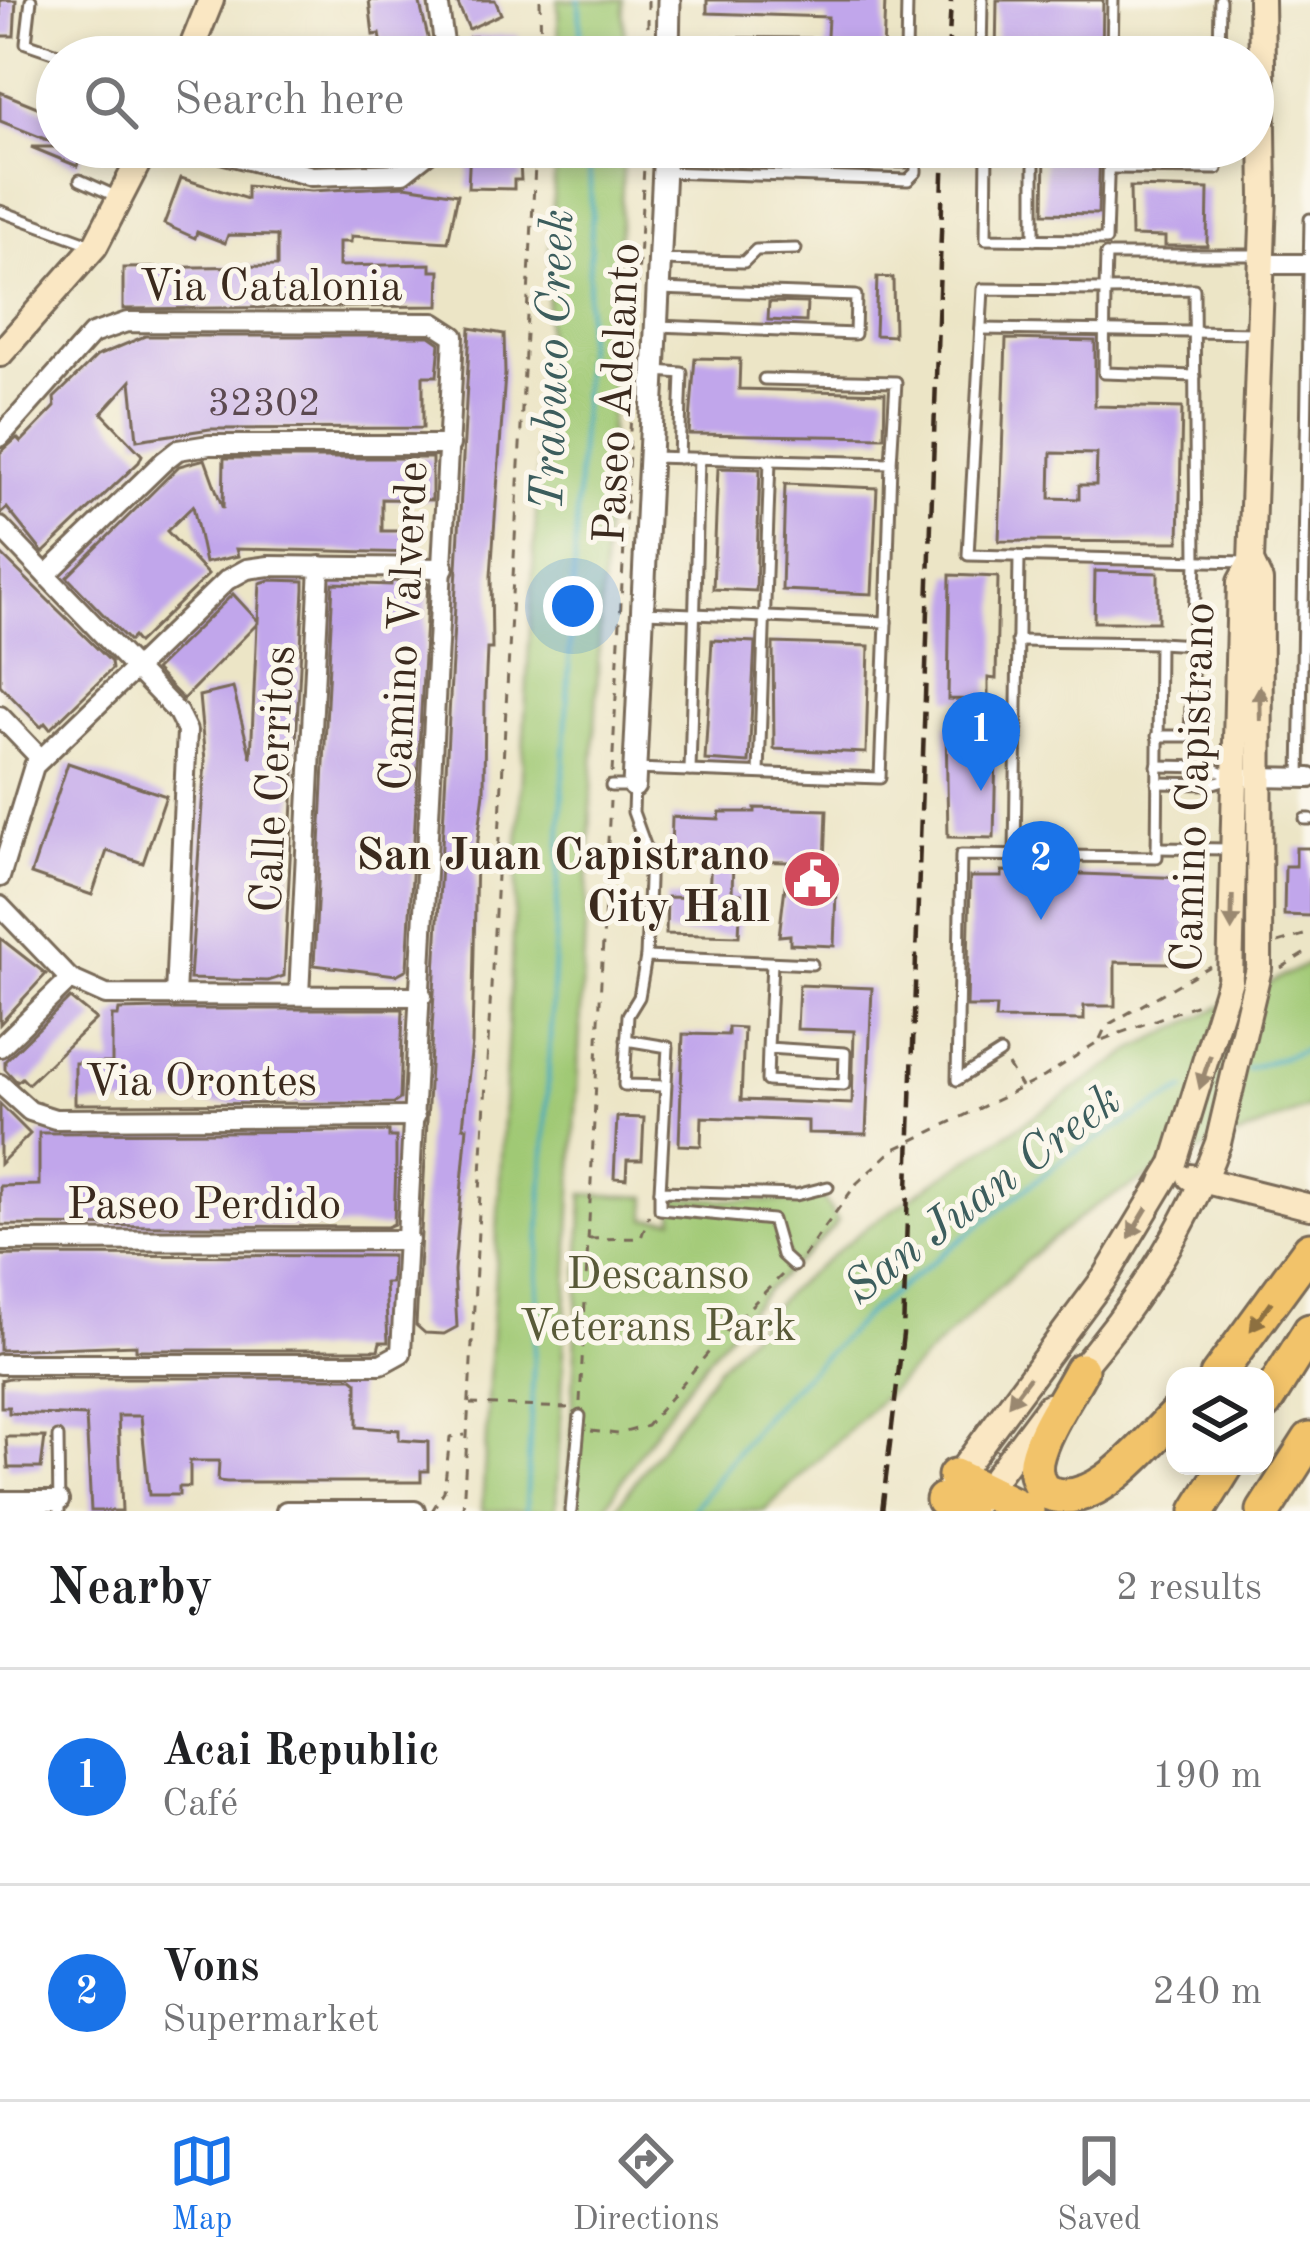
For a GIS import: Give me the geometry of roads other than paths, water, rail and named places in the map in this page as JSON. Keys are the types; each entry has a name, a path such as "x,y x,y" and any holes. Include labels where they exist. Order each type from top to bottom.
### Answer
{"highway":[{"path":"1224,1367 1307,1253"},
{"path":"1274,1389 1310,1331"},
{"path":"1081,1370 1036,1457 1039,1484 1046,1492 1074,1497 1106,1484 1166,1423"},
{"path":"1097,1511 1126,1494 1152,1459 1166,1428"},
{"path":"1264,1511 1310,1439"},
{"path":"1274,1511 1287,1473"},
{"path":"1198,1511 1220,1475"},
{"path":"959,1500 1027,1511"}],"main road":[{"path":"196,36 211,0"},
{"name":"Camino Capistrano","path":"1259,36 1261,0"},
{"path":"0,354 95,245 135,168"},
{"name":"Camino Capistrano","path":"959,1500 1172,1167 1240,971 1260,942 1260,581 1251,562 1262,260 1259,168"},
{"name":"Camino Capistrano","path":"959,1500 1081,1370 1150,1277 1204,1181 1218,1143 1240,971 1234,777 1240,582 1251,562"},
{"path":"1172,1167 1204,1181 1310,1207"}],"street":[{"path":"438,0 443,36"},
{"path":"664,36 669,0"},
{"path":"281,168 312,176 408,168"},
{"name":"Paseo Adelanto","path":"626,780 643,612 664,168"},
{"path":"1262,260 1310,264"},
{"name":"Via Catalonia","path":"0,437 82,343 114,325 446,326"},
{"name":"Camino Valverde","path":"0,1364 393,1361 401,1353 455,344 446,326"},
{"path":"46,575 178,450 209,445 450,445"},
{"path":"0,527 178,713 187,731 176,996"},
{"name":"Calle Cerritos","path":"299,995 320,566"},
{"path":"0,877 26,778 41,758 227,580 247,568 444,568"},
{"path":"0,716 41,758"},
{"path":"1234,777 1305,777"},
{"path":"0,906 70,979 106,995 422,996"},
{"path":"0,1047 70,979"},
{"name":"Via Orontes","path":"0,1084 30,1111 55,1119 415,1117"},
{"name":"Paseo Perdido","path":"0,1241 409,1240"},
{"path":"0,1501 59,1506"},
{"path":"286,1511 415,1511"}],"lane":[{"path":"31,0 26,43 36,46"},
{"path":"906,36 907,0"},
{"path":"981,36 982,0"},
{"path":"1112,36 1113,0"},
{"path":"1219,36 1220,0"},
{"path":"664,172 908,181 916,168"},
{"path":"987,168 986,239 1106,240"},
{"path":"1034,168 1034,240"},
{"path":"1196,376 1109,377 1104,373 1109,168 1217,168"},
{"path":"80,181 120,197"},
{"path":"0,211 95,245"},
{"path":"1305,777 1310,219"},
{"path":"660,260 744,262 756,250 796,250"},
{"path":"1106,255 1262,260"},
{"path":"658,326 855,334 856,296 659,289"},
{"path":"1157,736 1190,736 1196,562 1194,289 983,289 968,555 1196,562 1251,562"},
{"path":"981,329 1257,333"},
{"path":"656,370 682,373 680,458"},
{"path":"665,1086 624,1085 626,1040 646,957 649,856 626,780 690,771 880,778 896,382 764,379"},
{"path":"651,457 891,463"},
{"path":"690,771 699,458"},
{"path":"759,773 770,460"},
{"path":"1015,856 1019,556"},
{"path":"643,612 886,622"},
{"path":"1018,641 1193,645"},
{"path":"1000,1053 957,1080 961,855 1156,857 1159,644"},
{"path":"1157,766 1209,767 1234,777"},
{"path":"1157,783 1210,784 1234,777"},
{"path":"1157,848 1234,849"},
{"path":"646,957 812,964"},
{"path":"768,1048 845,1053 844,1084 767,1081 768,1048 772,963"},
{"path":"626,1040 668,1047 660,1209 772,1220 782,1255 794,1266"},
{"path":"660,1190 796,1195 828,1187"},
{"path":"571,1511 580,1412"},
{"path":"58,1437 59,1506"}],"waterway":[{"name":"Trabuco Creek","path":"579,0 581,36"},
{"name":"Trabuco Creek","path":"526,1511 592,215 589,168"},
{"name":"San Juan Creek","path":"1247,1069 1310,1048"},
{"name":"San Juan Creek","path":"692,1511 767,1413 869,1312 1066,1157 1185,1089"}],"railway":[{"path":"949,36 951,0"},
{"path":"882,1511 903,1334 943,168"}],"place":[{"name":"Acai Republic","path":"981,791"},
{"name":"San Juan Capistrano City Hall","path":"812,879"},
{"name":"Vons","path":"1041,920"}],"park label":[{"name":"Descanso Veterans Park","path":"658,1298"}]}
